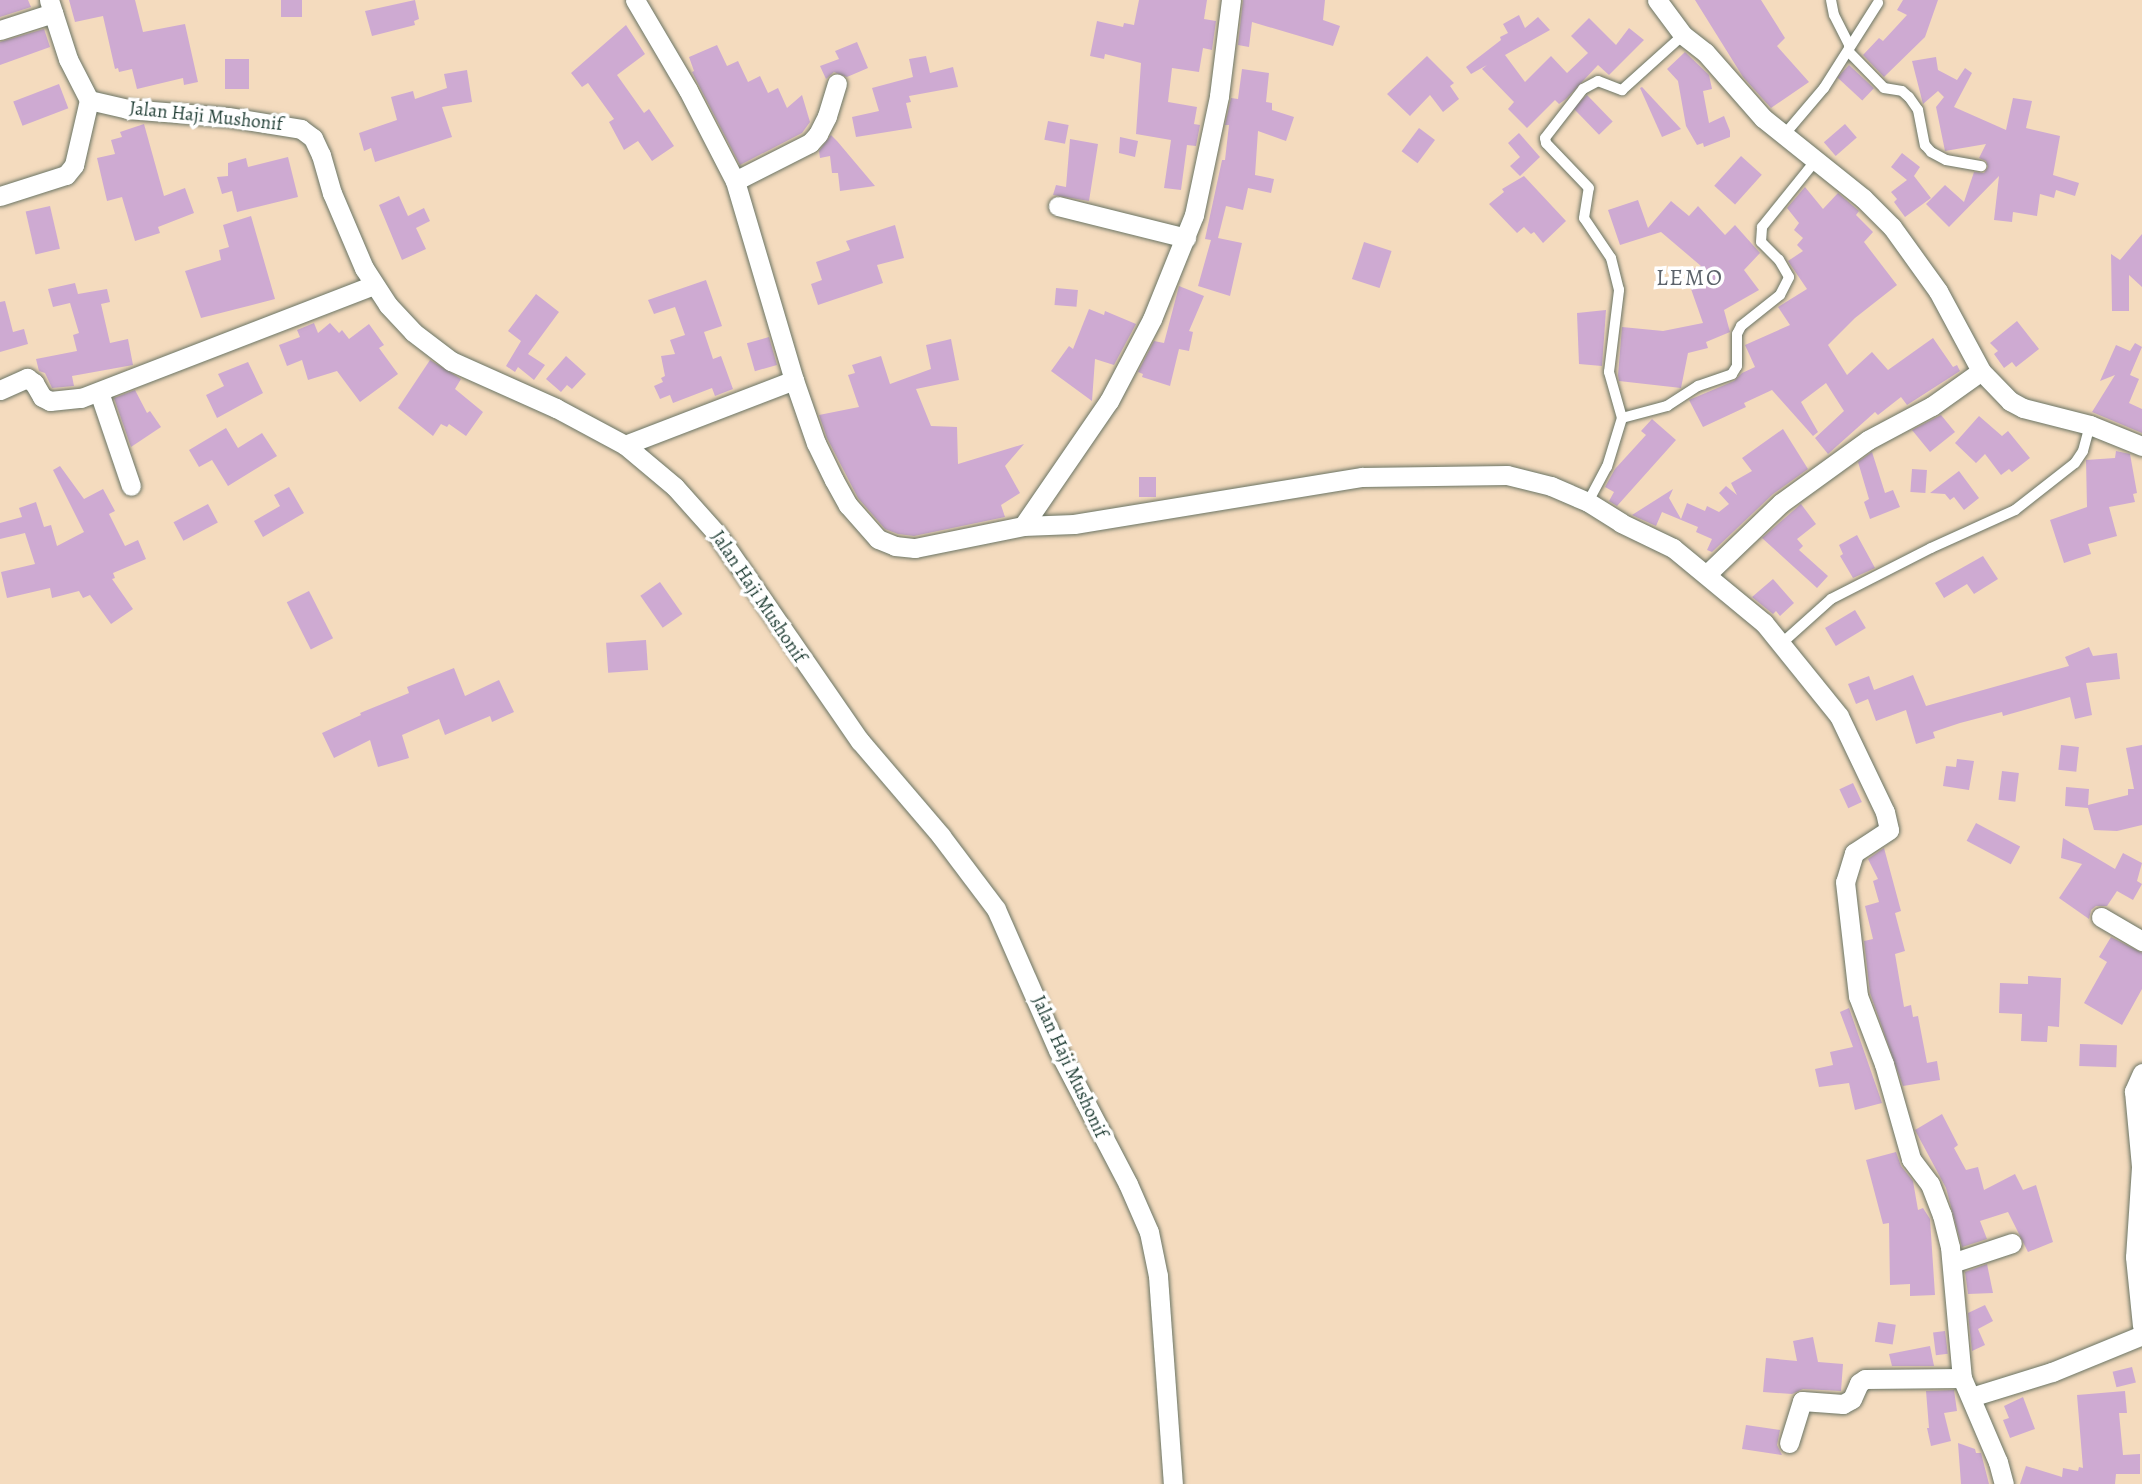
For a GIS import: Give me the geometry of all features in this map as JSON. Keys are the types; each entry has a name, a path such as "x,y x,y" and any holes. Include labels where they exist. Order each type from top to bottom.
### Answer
{"street":[{"path":"635,0 688,90 735,181 794,380 816,443 848,505 878,540 895,546 915,548 1023,526 1074,524 1244,494 1388,475 1507,475 1550,486 1588,502 1621,523 1673,548 1707,574 1782,643 1839,716 1885,812 1889,830 1854,853 1845,881 1858,996 1884,1064 1911,1159 1930,1184 1942,1215 1952,1264 1962,1378 1998,1462 2004,1484"},
{"path":"1023,526 1109,401 1152,318 1186,238 1213,131 1231,0"},
{"path":"1657,0 1684,35 1704,52 1747,103 1863,198 1912,251 1938,291 1981,371 2015,406 2090,425 2142,446"},
{"path":"0,30 51,6 68,59 89,100 74,165 66,175 0,196"},
{"path":"735,181 810,143 827,116 837,84"},
{"name":"Jalan Haji Mushonif","path":"89,100 127,109 228,117 301,129 313,138 321,155 341,218 374,285 414,332 451,361 556,408 625,444 675,487 717,534 860,741 948,845 996,909 1058,1050 1128,1184 1149,1232 1158,1276 1173,1484"},
{"path":"1058,206 1186,238"},
{"path":"0,390 27,378 34,383 42,397 50,401 81,398 374,285"},
{"path":"1707,574 1781,503 1868,440 1932,406 1981,371"},
{"path":"625,444 794,380"},
{"path":"99,392 131,486"},
{"path":"2101,917 2142,941"},
{"path":"2142,1073 2134,1091 2141,1183 2139,1266 2142,1326"},
{"path":"1952,1264 2012,1242"},
{"path":"1971,1397 2052,1371 2142,1335"},
{"path":"1789,1443 1802,1401 1843,1404 1852,1399 1859,1383 1865,1379 1962,1378"}],"lane":[{"path":"1831,0 1834,15 1849,44 1849,52 1884,88 1902,91 1909,97 1917,110 1926,145 1938,158 1981,166"},
{"path":"1784,135 1849,52 1864,22 1878,3"},
{"path":"1588,502 1607,467 1622,418 1609,372 1609,353 1619,304 1617,274 1611,257 1584,218 1589,188 1546,143 1545,138 1583,89 1598,81 1622,90 1684,35"},
{"path":"1622,418 1667,406 1698,386 1732,374 1737,366 1737,334 1741,326 1780,295 1789,277 1780,260 1760,242 1762,227 1816,159"},
{"path":"1782,643 1831,599 1931,548 2015,510 2075,463 2083,451 2090,425"}],"building":[{"path":"0,0 28,0 31,7 0,17"},
{"path":"69,0 135,0 143,32 185,24 198,82 184,85 183,78 137,89 132,69 119,72 118,68 115,69 103,16 75,22"},
{"path":"281,0 302,0 302,17 281,17"},
{"path":"415,0 419,19 414,21 415,25 372,36 365,11"},
{"path":"1139,0 1207,0 1204,19 1216,21 1212,50 1203,48 1199,72 1172,68 1168,102 1197,107 1194,124 1200,125 1196,146 1187,145 1181,190 1164,188 1171,140 1136,134 1141,63 1105,54 1104,59 1090,56 1097,21 1123,27 1124,23 1134,25"},
{"path":"1243,0 1325,0 1323,20 1340,26 1333,46 1252,22 1249,47 1238,45"},
{"path":"1695,0 1761,0 1785,38 1777,46 1809,82 1771,108 1743,77"},
{"path":"1903,0 1938,0 1925,37 1884,77 1863,55 1879,38 1883,41 1907,15 1897,10"},
{"path":"1519,15 1525,28 1538,17 1550,30 1505,55 1525,82 1551,56 1567,73 1588,53 1571,36 1589,18 1616,45 1629,28 1644,40 1609,75 1598,65 1566,99 1559,104 1555,100 1527,128 1508,109 1514,102 1482,69 1487,65 1471,74 1466,67 1501,40 1500,37 1508,33 1503,24"},
{"path":"626,25 645,54 617,75 644,113 649,109 674,146 652,161 638,141 624,150 609,122 614,119 588,83 582,87 571,73"},
{"path":"44,29 50,47 0,65 0,42"},
{"path":"857,42 868,68 847,77 834,72 826,79 820,66 839,59 835,51"},
{"path":"717,45 727,66 738,61 748,82 760,76 768,93 778,88 787,108 802,95 810,122 802,133 740,165 692,72 694,71 689,57"},
{"path":"1685,52 1709,75 1712,89 1703,91 1709,123 1724,116 1730,131 1730,137 1704,147 1703,143 1697,145 1686,126 1678,81 1667,69"},
{"path":"926,56 930,73 953,67 958,87 909,96 911,102 906,103 912,128 856,137 852,117 879,111 872,88 913,77 909,59"},
{"path":"1427,56 1454,83 1450,86 1459,99 1443,112 1430,95 1410,116 1387,94"},
{"path":"1936,57 1938,70 1957,80 1965,68 1972,73 1954,107 2006,130 2013,98 2032,101 2026,128 2060,136 2053,175 2079,183 2075,196 2056,190 2054,198 2040,194 2037,216 2013,212 2012,222 1994,220 1999,176 1949,227 1926,204 1945,185 1964,202 1974,172 1984,173 1988,167 1986,161 1979,158 1986,144 1945,151 1936,107 1944,97 1938,91 1923,104 1912,61"},
{"path":"225,59 249,59 249,89 225,89"},
{"path":"1849,65 1874,88 1862,101 1837,77"},
{"path":"1242,69 1269,73 1266,102 1272,103 1272,110 1294,117 1286,141 1258,131 1255,175 1274,179 1271,193 1248,188 1243,210 1226,206 1218,238 1242,243 1230,296 1198,286 1211,240 1205,239 1222,160 1225,160 1229,125 1225,125 1231,98 1238,99"},
{"path":"467,70 472,102 442,107 452,137 375,162 371,148 364,151 359,133 397,120 391,97 413,91 415,99 447,88 444,74"},
{"path":"59,84 68,108 23,126 13,102"},
{"path":"1642,87 1681,129 1662,137 1640,88"},
{"path":"1587,95 1613,122 1599,135 1573,108"},
{"path":"1048,121 1069,125 1065,144 1044,140"},
{"path":"144,124 164,196 185,188 194,213 158,227 160,233 135,241 122,197 107,201 97,158 115,154 111,140 122,137 120,132"},
{"path":"1845,124 1857,138 1836,156 1824,142"},
{"path":"1419,128 1435,140 1418,163 1402,151"},
{"path":"1519,133 1540,157 1520,176 1510,166 1520,157 1508,143"},
{"path":"831,135 875,186 840,191 838,173 832,173 830,156 820,158 819,151"},
{"path":"1120,137 1138,141 1135,157 1119,153"},
{"path":"1070,139 1098,144 1089,201 1053,195 1056,185 1066,187"},
{"path":"1902,153 1920,167 1914,176 1931,198 1905,217 1894,202 1897,199 1891,192 1907,180 1891,167"},
{"path":"1741,156 1762,175 1735,204 1714,186"},
{"path":"288,157 298,197 237,212 232,191 222,194 217,177 228,176 228,163 246,158 248,167"},
{"path":"1524,176 1566,221 1543,243 1534,232 1531,234 1524,227 1517,233 1489,204 1504,192 1502,189"},
{"path":"1805,187 1823,209 1838,193 1859,211 1856,215 1873,232 1864,242 1897,285 1855,318 1828,345 1847,375 1872,352 1888,370 1933,338 1953,367 1957,365 1960,371 1907,405 1901,397 1878,415 1875,412 1828,454 1815,438 1844,411 1826,383 1801,402 1818,432 1813,436 1772,390 1744,403 1746,407 1703,427 1689,400 1734,381 1742,373 1755,367 1745,345 1790,325 1778,307 1807,289 1788,261 1803,251 1797,245 1803,238 1794,230 1799,223 1787,208"},
{"path":"399,196 408,216 424,208 430,221 416,228 426,249 402,260 379,205"},
{"path":"1638,200 1648,228 1671,201 1689,216 1698,206 1725,235 1735,225 1760,253 1744,270 1759,290 1724,310 1730,332 1706,342 1708,348 1688,353 1681,388 1619,381 1622,327 1663,331 1703,323 1685,272 1701,266 1661,232 1620,245 1608,210"},
{"path":"50,206 60,249 36,254 26,212"},
{"path":"251,216 275,299 201,318 185,271 221,260 219,250 229,247 223,225"},
{"path":"895,225 904,258 877,265 883,283 818,305 811,284 822,280 816,262 850,250 846,241"},
{"path":"2142,234 2142,287 2129,275 2129,311 2112,311 2111,254 2120,260"},
{"path":"1364,242 1392,251 1380,288 1352,279"},
{"path":"706,280 722,326 704,332 713,359 721,356 733,389 715,396 712,388 673,403 670,395 660,399 654,386 663,382 661,378 665,376 661,356 675,354 670,340 685,335 675,307 654,314 648,300"},
{"path":"75,283 78,294 107,289 110,302 101,304 110,343 128,339 133,365 72,376 74,386 52,388 45,373 39,371 36,359 77,351 73,335 79,333 70,303 53,307 48,289"},
{"path":"1179,286 1204,296 1189,331 1193,332 1189,351 1179,349 1170,386 1142,377 1143,374 1138,372 1154,341 1164,343"},
{"path":"1056,288 1078,290 1076,307 1055,305"},
{"path":"536,294 559,312 528,354 545,365 534,380 518,367 515,372 506,366 521,341 508,331"},
{"path":"5,301 13,332 24,329 28,344 0,352 0,302"},
{"path":"1089,309 1104,315 1105,311 1136,324 1114,365 1095,359 1092,401 1051,371 1069,346 1073,349"},
{"path":"1606,310 1602,366 1579,364 1577,313"},
{"path":"2017,321 2039,349 2016,367 2012,362 2004,368 1994,354 1998,351 1990,343"},
{"path":"314,323 318,333 330,323 339,333 342,330 349,339 369,324 384,345 379,348 398,374 360,402 337,371 308,380 302,360 287,366 279,345 300,337 297,330"},
{"path":"769,337 777,365 755,371 747,343"},
{"path":"951,339 959,380 916,389 931,426 957,427 958,464 1024,444 1005,466 1020,493 1001,505 1005,517 914,536 898,534 885,529 858,498 827,438 819,415 859,407 848,375 855,373 852,365 881,356 890,384 931,369 926,345"},
{"path":"2135,343 2142,347 2130,375 2139,379 2129,403 2142,409 2142,433 2092,412 2115,375 2100,381 2116,345 2130,351"},
{"path":"566,356 586,374 572,389 567,385 561,392 546,379"},
{"path":"430,360 461,379 455,389 483,412 466,436 449,424 447,427 441,424 433,436 398,408"},
{"path":"248,362 263,393 217,418 206,395 224,386 218,374"},
{"path":"135,390 147,413 150,411 161,427 131,447 114,398"},
{"path":"1941,415 1955,432 1930,452 1912,430"},
{"path":"1979,416 2002,436 2008,431 2030,458 2012,472 2009,469 2001,475 1985,454 1976,463 1955,443"},
{"path":"1652,419 1676,440 1617,506 1609,501 1614,492 1605,487 1615,469 1646,435 1641,431"},
{"path":"226,428 238,448 262,433 277,456 228,486 212,460 199,467 189,450"},
{"path":"1783,429 1808,469 1773,494 1712,552 1707,550 1712,539 1696,532 1698,527 1662,512 1656,526 1632,515 1673,489 1669,498 1681,519 1687,503 1705,511 1707,506 1719,512 1729,504 1719,493 1726,486 1737,495 1731,483 1752,471 1742,458"},
{"path":"2116,451 2130,454 2137,493 2133,494 2135,502 2109,507 2117,536 2088,544 2091,554 2064,563 2050,520 2087,507 2086,460 2115,458"},
{"path":"1872,452 1885,493 1893,490 1900,507 1870,519 1864,502 1869,499 1858,462"},
{"path":"60,466 84,499 103,489 115,511 109,514 125,546 138,540 146,559 113,573 115,578 112,579 133,609 111,624 90,595 83,598 79,591 52,598 50,588 7,598 1,572 35,564 25,533 0,539 0,523 22,517 19,508 36,502 44,527 51,525 57,546 84,532 53,470"},
{"path":"1912,469 1927,470 1925,493 1910,492"},
{"path":"1959,471 1979,498 1964,510 1954,497 1950,500 1945,494 1930,493"},
{"path":"1139,477 1156,477 1156,497 1139,497"},
{"path":"289,487 304,513 263,537 254,521 280,506 274,495"},
{"path":"208,504 218,523 183,541 174,522"},
{"path":"1801,504 1816,524 1797,539 1803,546 1799,550 1828,576 1817,588 1762,538"},
{"path":"1857,535 1875,568 1853,578 1840,556 1843,554 1839,545"},
{"path":"1983,556 1998,579 1974,594 1967,584 1944,598 1935,583"},
{"path":"1773,579 1794,603 1780,616 1776,611 1773,614 1752,597"},
{"path":"660,582 682,614 663,628 640,596"},
{"path":"309,591 333,638 311,650 287,602"},
{"path":"1855,610 1866,628 1836,646 1825,628"},
{"path":"646,640 648,670 608,673 606,643"},
{"path":"2089,647 2093,656 2117,653 2120,679 2086,683 2092,715 2075,719 2070,697 2003,716 2002,712 1960,723 1933,732 1935,738 1916,744 1906,710 1876,721 1868,699 1856,704 1848,684 1869,676 1874,690 1913,675 1926,706 2069,666 2065,657"},
{"path":"454,668 465,696 499,680 514,712 492,722 490,716 445,735 439,719 402,735 409,758 378,767 370,740 334,758 322,733 361,715 360,713 409,693 407,687"},
{"path":"2061,745 2079,747 2076,772 2058,770"},
{"path":"2142,745 2142,825 2117,831 2094,830 2088,808 2065,806 2066,787 2089,789 2088,805 2128,795 2128,789 2134,789 2126,748"},
{"path":"1957,759 1974,761 1969,790 1943,786 1946,766 1956,767"},
{"path":"2002,771 2019,773 2015,802 1998,800"},
{"path":"1853,783 1862,802 1848,808 1839,789"},
{"path":"1976,823 2020,846 2011,864 1967,841"},
{"path":"2063,838 2115,869 2123,853 2142,863 2137,881 2142,884 2133,900 2117,891 2107,906 2096,906 2091,910 2089,919 2059,898 2082,864 2061,858"},
{"path":"1884,848 1901,911 1895,913 1905,951 1895,954 1904,1007 1911,1005 1913,1017 1918,1016 1927,1063 1937,1061 1940,1080 1903,1086 1870,993 1864,941 1873,939 1865,906 1879,902 1873,881 1878,879 1868,859"},
{"path":"2111,937 2142,953 2142,989 2122,1025 2084,1003 2107,962 2099,957"},
{"path":"2028,976 2061,978 2059,1027 2048,1026 2047,1042 2021,1041 2022,1014 1999,1013 2000,983 2028,984"},
{"path":"1849,1008 1882,1103 1855,1110 1849,1083 1819,1087 1815,1069 1833,1065 1830,1052 1853,1047 1840,1012"},
{"path":"2080,1044 2117,1045 2116,1067 2079,1066"},
{"path":"1942,1114 1958,1145 1954,1148 1966,1170 1978,1167 1984,1190 2015,1174 2023,1190 2036,1185 2053,1242 2028,1252 2008,1212 1980,1221 1987,1239 1962,1247 1946,1188 1915,1130"},
{"path":"1896,1152 1901,1166 1913,1181 1918,1210 1923,1208 1930,1219 1935,1295 1910,1296 1910,1284 1890,1285 1889,1223 1883,1224 1866,1160"},
{"path":"1987,1264 1993,1293 1968,1294 1965,1272"},
{"path":"1985,1305 1993,1321 1978,1329 1985,1345 1972,1351 1968,1313"},
{"path":"1878,1322 1896,1325 1893,1345 1875,1342"},
{"path":"1945,1331 1948,1354 1936,1355 1933,1332"},
{"path":"1813,1337 1818,1362 1843,1364 1841,1391 1803,1389 1792,1394 1763,1392 1766,1358 1797,1361 1793,1341"},
{"path":"1930,1346 1934,1366 1892,1366 1889,1354"},
{"path":"2132,1367 2136,1383 2116,1387 2113,1372"},
{"path":"1954,1390 1957,1411 1944,1413 1951,1441 1931,1446 1927,1428 1926,1391"},
{"path":"2125,1391 2127,1413 2119,1413 2123,1455 2140,1454 2140,1474 2116,1474 2115,1484 2020,1484 2026,1466 2062,1477 2063,1468 2078,1471 2079,1467 2083,1468 2077,1395"},
{"path":"2023,1397 2035,1429 2010,1438 2003,1420 2009,1418 2004,1406"},
{"path":"1746,1425 1780,1430 1777,1445 1782,1455 1742,1449"},
{"path":"1958,1443 1981,1453 1989,1484 1961,1484"}],"district":[{"name":"LEMO","path":"1690,278"}]}
